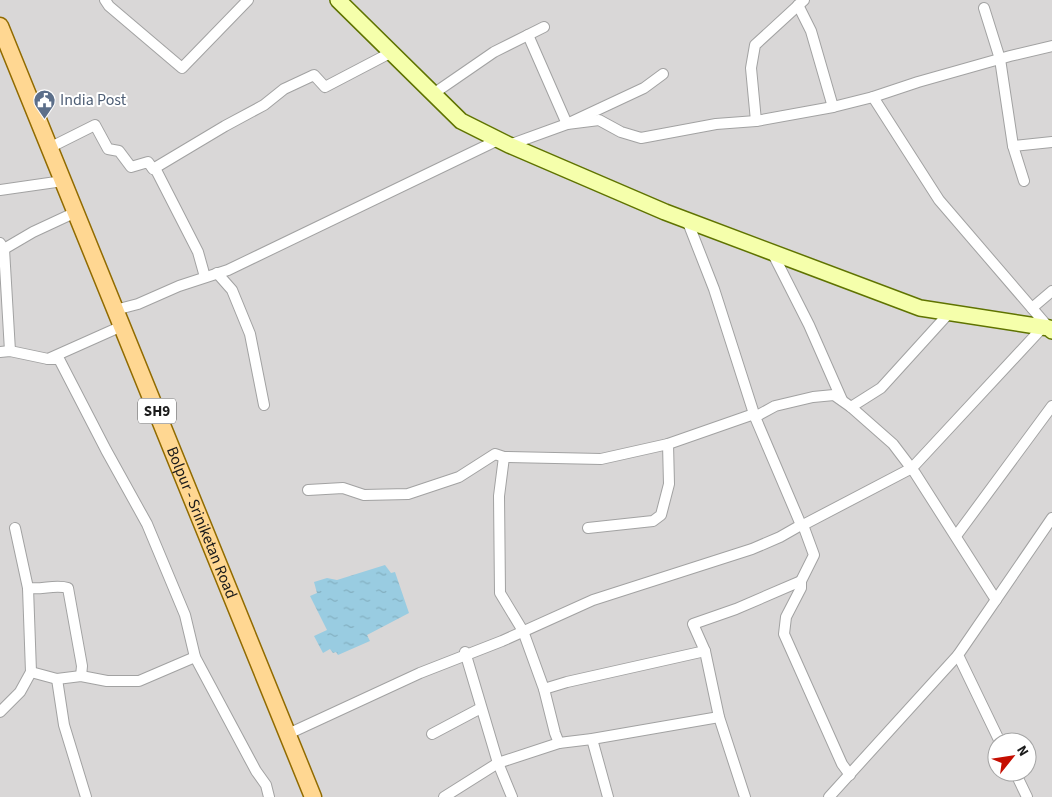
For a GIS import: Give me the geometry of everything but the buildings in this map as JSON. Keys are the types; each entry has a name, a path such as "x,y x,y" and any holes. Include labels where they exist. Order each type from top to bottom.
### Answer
{"main road":[{"name":"Bolpur - Sriniketan Road","path":"0,26 313,797"}],"street":[{"path":"105,0 109,6 182,68 248,0"},
{"path":"338,0 461,121 504,142 687,220 920,308 1048,329"},
{"path":"756,121 751,68 755,45 801,3 833,107"},
{"path":"984,8 1000,58 1013,146 1024,181"},
{"path":"433,94 494,52 544,27"},
{"path":"528,35 567,124"},
{"path":"115,310 138,304 218,273 504,142 567,124 599,120 621,132 641,138 716,124 756,121 833,107 873,97 1000,58 1052,46"},
{"path":"155,168 264,105 284,89 314,75 325,87 390,53"},
{"path":"567,124 644,88 663,74"},
{"path":"873,97 938,200 1048,329"},
{"path":"50,148 95,125 108,149 119,151 131,167 148,162 153,169 155,168 198,252 205,277"},
{"path":"1013,146 1052,142"},
{"path":"0,190 63,180"},
{"path":"76,212 2,246 5,352 59,359 106,450 148,524 185,615 195,657 256,771 266,785 269,797"},
{"path":"288,734 420,673 522,632 593,600 752,549 780,537 801,525 755,416 714,288 687,220"},
{"path":"772,252 847,404"},
{"path":"218,273 232,290 250,334 264,404"},
{"path":"1032,308 1052,291"},
{"path":"847,404 881,388 950,312"},
{"path":"48,359 122,326"},
{"path":"850,775 842,764 784,634 786,617 801,588 800,581 814,555 803,525 912,468 1048,329"},
{"path":"308,490 344,488 364,494 408,494 459,477 496,454 504,457 601,459 668,444 755,416 775,406 813,397 834,395 893,444 912,468 996,600"},
{"path":"956,536 1052,406"},
{"path":"588,528 653,521 661,515 668,484 668,444"},
{"path":"504,457 499,496 500,593 522,632 544,689 559,743"},
{"path":"829,797 958,655 1052,518"},
{"path":"0,712 20,692 31,672 28,588 15,528"},
{"path":"745,797 718,717 704,651 693,624 736,609 800,581"},
{"path":"28,588 40,590 60,586 68,588 82,666 81,676"},
{"path":"544,689 704,651"},
{"path":"465,654 498,763 512,797"},
{"path":"958,655 995,732"},
{"path":"31,672 57,679 81,676 108,681 139,681 195,657"},
{"path":"57,679 64,725 86,797"},
{"path":"432,734 482,708"},
{"path":"444,797 498,763 559,743 718,717"},
{"path":"592,739 608,797"},
{"path":"1020,782 1027,797"}],"shaded area":[{"path":"0,0 1052,0 1052,797 0,797"}],"water":[{"path":"385,565 391,573 395,572 409,613 367,635 370,641 338,655 330,649 323,653 314,636 327,630 310,596 317,593 314,582 327,578 337,580"}],"place":[{"name":"India Post","path":"44,119"}]}
